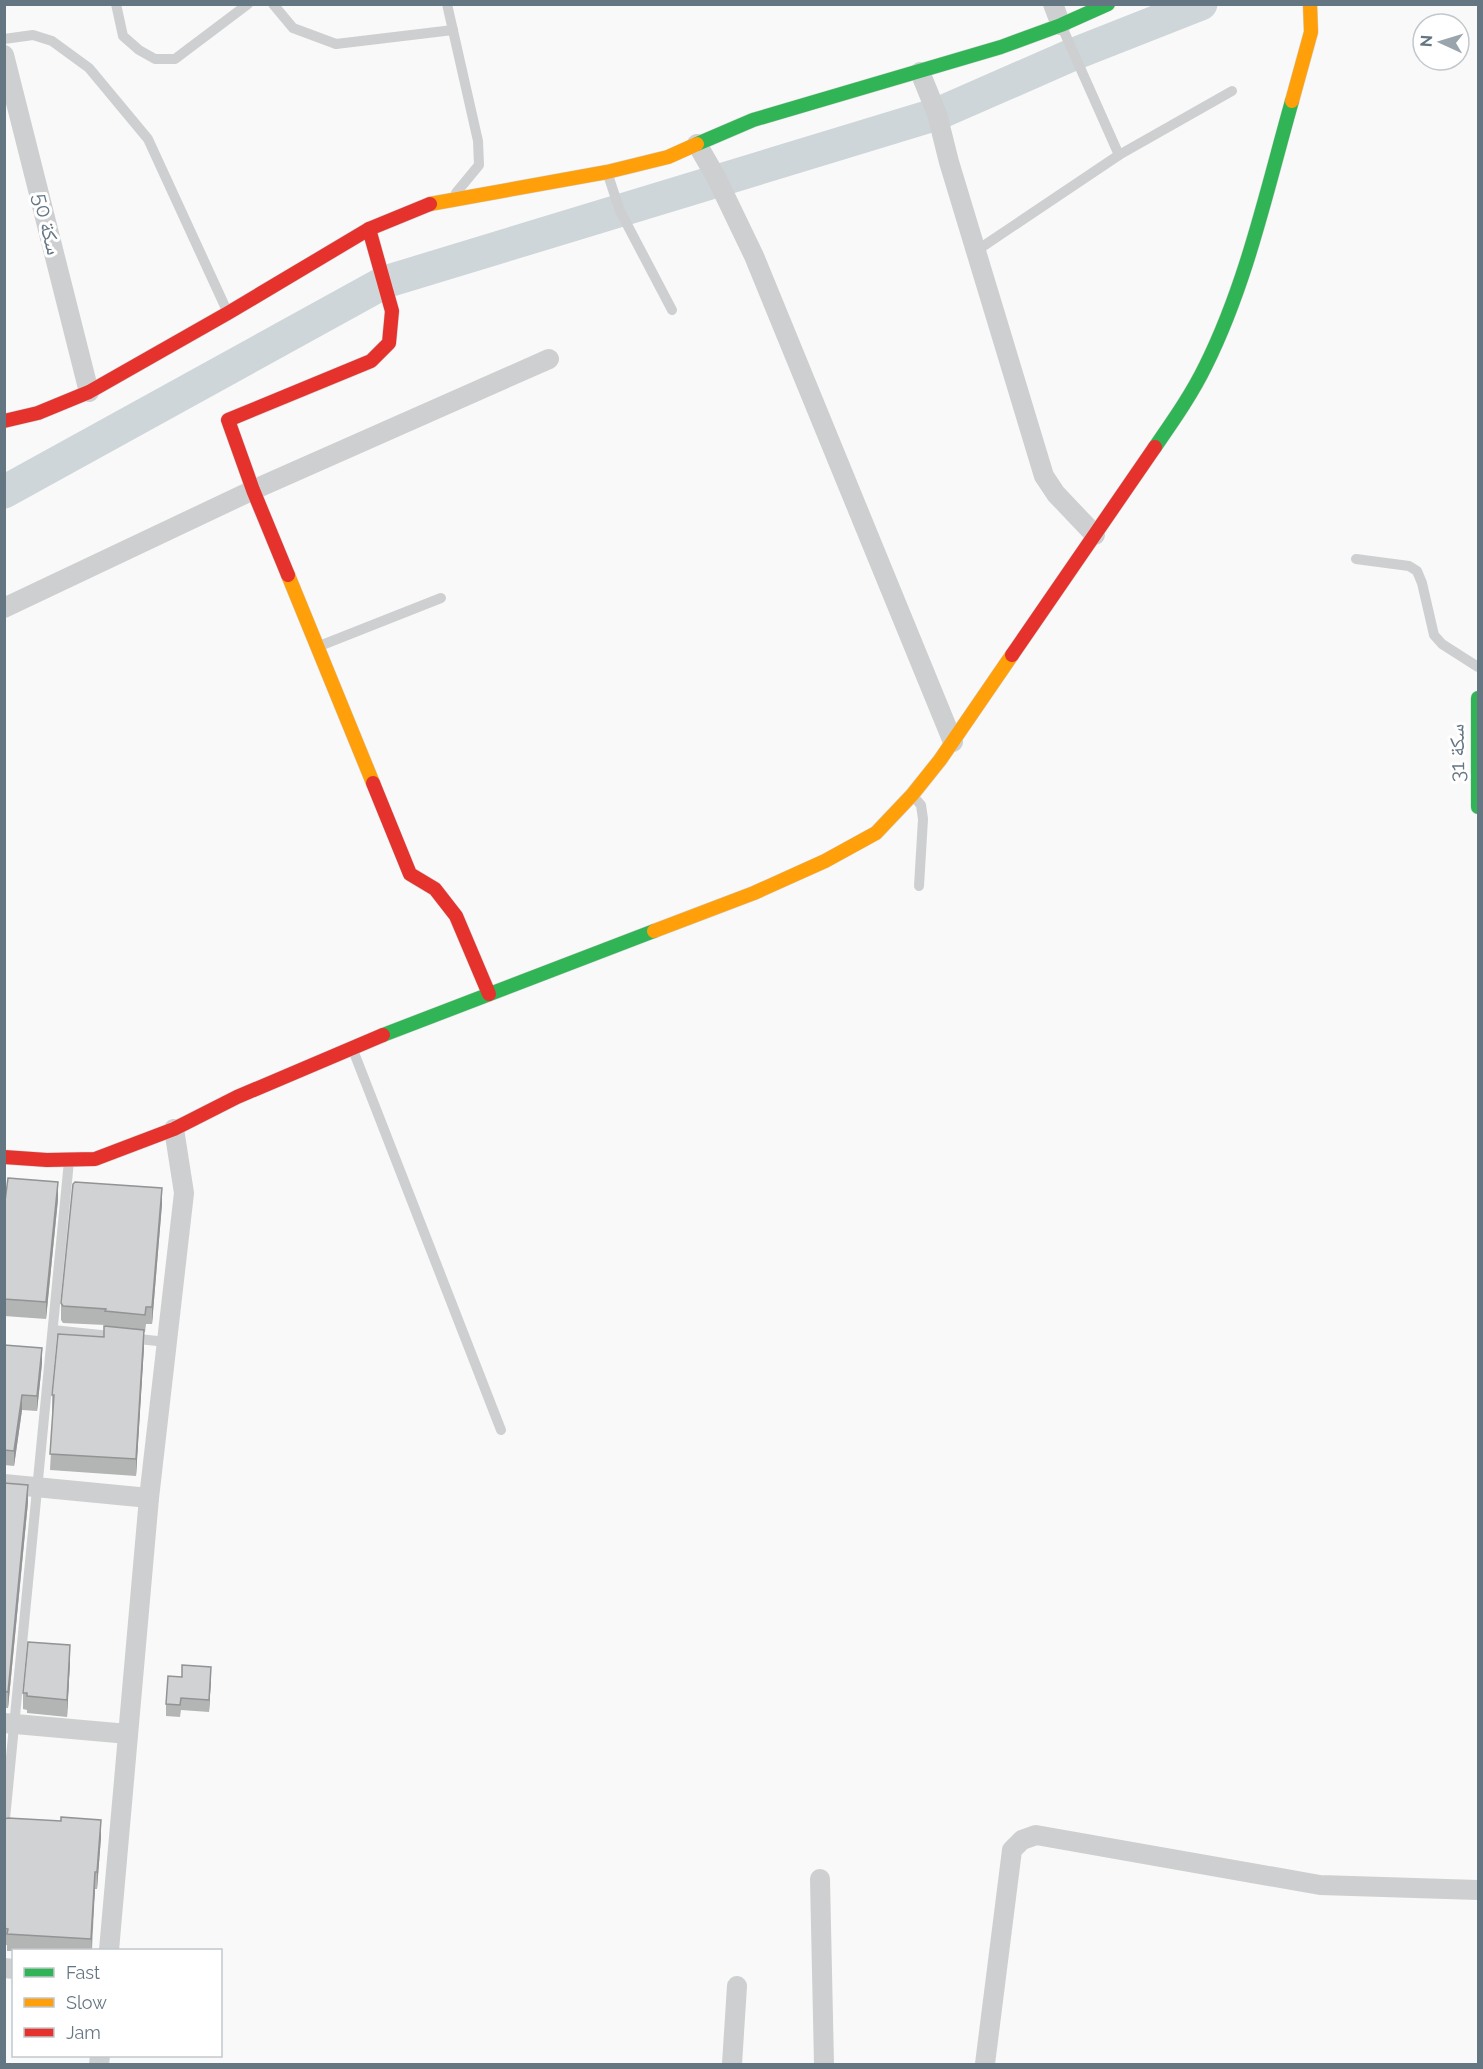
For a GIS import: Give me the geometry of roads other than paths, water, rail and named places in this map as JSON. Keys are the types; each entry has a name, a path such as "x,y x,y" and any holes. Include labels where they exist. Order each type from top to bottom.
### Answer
{"street":[{"path":"1053,4 1061,25"},
{"path":"4,421 38,413 89,392 369,229 425,205 607,172 668,157 753,120 1001,47 1061,25 1108,4"},
{"path":"4,1157 95,1159 174,1129 237,1096 352,1048 743,897 825,861 876,833 912,795 952,742 1175,418 1206,365 1242,276 1311,32 1310,4"},
{"name":"سكة 50","path":"4,55 89,392"},
{"path":"920,72 937,114 1044,476 1056,494 1095,535"},
{"path":"697,144 716,177 754,256 952,742"},
{"path":"369,229 392,311 389,343 371,361 228,420 253,490 410,874 435,889 456,916 489,994"},
{"path":"4,608 253,490 549,360"},
{"name":"سكة 31","path":"1479,698 1479,807"},
{"path":"109,1949 149,1498 184,1193 174,1129"},
{"path":"4,1484 149,1498"},
{"path":"9,1724 128,1734"},
{"path":"985,2064 1012,1850 1022,1840 1036,1835 1320,1885 1479,1890"},
{"path":"820,1879 824,2064"},
{"path":"732,2064 737,1986"}],"lane":[{"path":"116,4 123,36 139,51 155,59 175,59 249,4"},
{"path":"273,4 293,28 336,44 453,30"},
{"path":"447,4 478,141 479,165 448,200"},
{"path":"1061,25 1119,155"},
{"path":"4,39 33,35 52,41 89,68 148,139 228,313"},
{"path":"976,251 1119,155 1232,91"},
{"path":"607,172 620,211 672,310"},
{"path":"1356,559 1409,566 1417,571 1434,635 1442,644 1479,667"},
{"path":"317,647 441,598"},
{"path":"912,795 921,805 923,819 919,886"},
{"path":"352,1048 501,1430"},
{"path":"4,1829 9,1724 38,1487 69,1160"},
{"path":"53,1330 167,1342"}],"waterway":[{"path":"4,492 385,282 937,114 1074,54 1201,4"}]}
